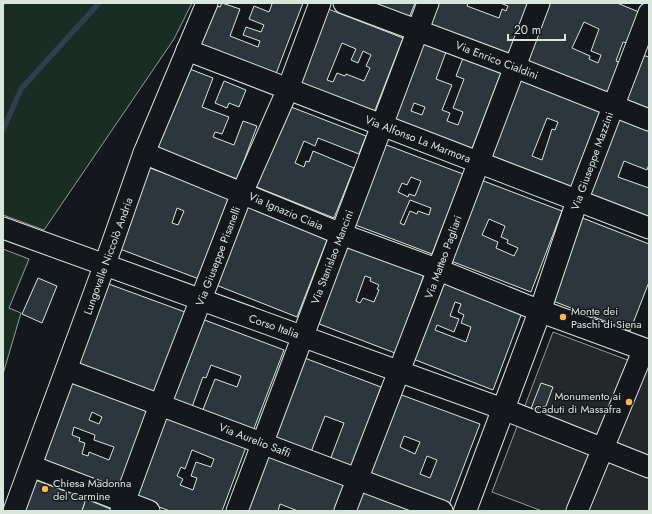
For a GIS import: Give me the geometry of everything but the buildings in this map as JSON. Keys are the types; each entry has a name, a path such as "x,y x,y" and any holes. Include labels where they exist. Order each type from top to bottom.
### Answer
{"main road":[{"path":"465,511 540,311 647,345"}],"street":[{"name":"Lungovalle Niccolò Andria","path":"14,511 67,370 144,153 207,3"},
{"name":"Via Giuseppe Pisanelli","path":"123,506 200,300 242,193 288,89 320,3"},
{"name":"Via Enrico Cialdini","path":"344,3 515,67 649,120"},
{"name":"Via Stanislao Mancini","path":"237,511 428,3"},
{"name":"Via Matteo Pagliari","path":"345,511 439,270 478,162 539,3"},
{"path":"642,3 649,6"},
{"name":"Via Giuseppe Mazzini","path":"540,311 577,200 649,13"},
{"name":"Via Alfonso La Marmora","path":"187,50 649,228"},
{"name":"Via Ignazio Ciaia","path":"144,153 341,234 439,270 540,311"},
{"name":"Corso Italia","path":"3,228 503,409 649,467"},
{"path":"577,511 647,345"},
{"name":"Via Aurelio Saffi","path":"67,370 442,511"},
{"path":"31,466 123,506 149,511"}],"green space":[{"path":"5,3 192,3 174,39 44,230 3,215 3,6"},
{"path":"3,249 29,259 9,308 21,313 3,374"}],"shaded area":[{"path":"553,332 649,368 649,511 542,511 492,492"}],"waterway":[{"path":"3,130 21,89 99,3"}],"place":[{"name":"Monte dei Paschi di Siena","path":"563,317"},
{"name":"Monumento ai Caduti di Massafra","path":"629,402"},
{"name":"Chiesa Madonna del Carmine","path":"45,489"}]}
